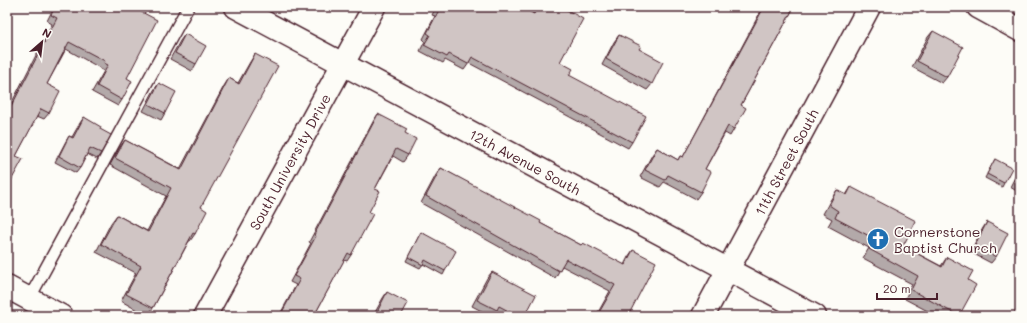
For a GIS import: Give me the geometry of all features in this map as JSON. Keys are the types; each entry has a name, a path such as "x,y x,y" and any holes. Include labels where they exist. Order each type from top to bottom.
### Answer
{"street":[{"name":"12th Avenue South","path":"236,7 815,316"},
{"name":"South University Drive","path":"206,316 342,63 374,7"},
{"name":"11th Street South","path":"703,316 869,7"},
{"path":"978,7 1020,30"},
{"path":"7,287 61,316"}],"lane":[{"path":"29,299 188,7"}],"building":[{"path":"55,7 132,7 157,20 127,78 132,81 122,100 97,86 108,65 104,63 105,61 69,42 47,84 60,91 49,113 41,109 16,156 23,159 7,188 7,111 10,106 11,107 57,18 51,15"},
{"path":"437,7 521,7 534,14 538,7 562,7 583,19 560,62 573,69 569,75 646,116 632,142 472,57 468,64 449,54 447,57 424,45 430,35 427,33 439,10 436,9"},
{"path":"764,7 794,7 741,105 746,108 734,129 728,126 705,169 711,172 701,192 668,175 665,180 645,170 657,148 678,160 680,156 683,157"},
{"path":"933,31 963,47 947,77 917,61"},
{"path":"185,34 206,46 196,64 175,53"},
{"path":"619,35 641,46 639,49 663,62 652,84 606,59"},
{"path":"255,54 278,66 201,207 207,211 195,234 193,233 153,308 126,294 141,266 101,244 117,215 148,232 171,188 115,158 125,140 181,170 229,78 239,84"},
{"path":"159,83 176,92 165,113 148,104"},
{"path":"378,114 407,129 405,133 416,139 408,155 396,149 375,189 380,191 369,212 373,214 351,255 348,253 314,316 280,316 300,279 294,276"},
{"path":"84,117 111,135 101,153 90,148 80,168 59,156 69,136 73,138"},
{"path":"995,159 1012,168 1004,183 987,174"},
{"path":"441,168 541,221 540,223 581,245 583,243 625,265 633,250 656,262 628,316 597,316 615,285 566,259 559,271 426,196"},
{"path":"1020,169 1020,184 1014,181"},
{"path":"851,187 916,221 903,246 942,267 947,257 973,271 968,280 976,285 959,316 911,290 918,276 869,249 875,239 835,218 838,211 829,205 837,190 847,195"},
{"path":"987,222 1008,233 996,257 975,245"},
{"path":"421,232 456,251 445,271 425,260 423,265 408,257"},
{"path":"492,272 536,295 525,316 518,316 499,306 497,310 477,300"},
{"path":"387,292 408,303 401,316 389,316 378,310"},
{"path":"1020,304 1020,316 1014,316"}],"place":[{"name":"Cornerstone Baptist Church","path":"878,239"}]}
